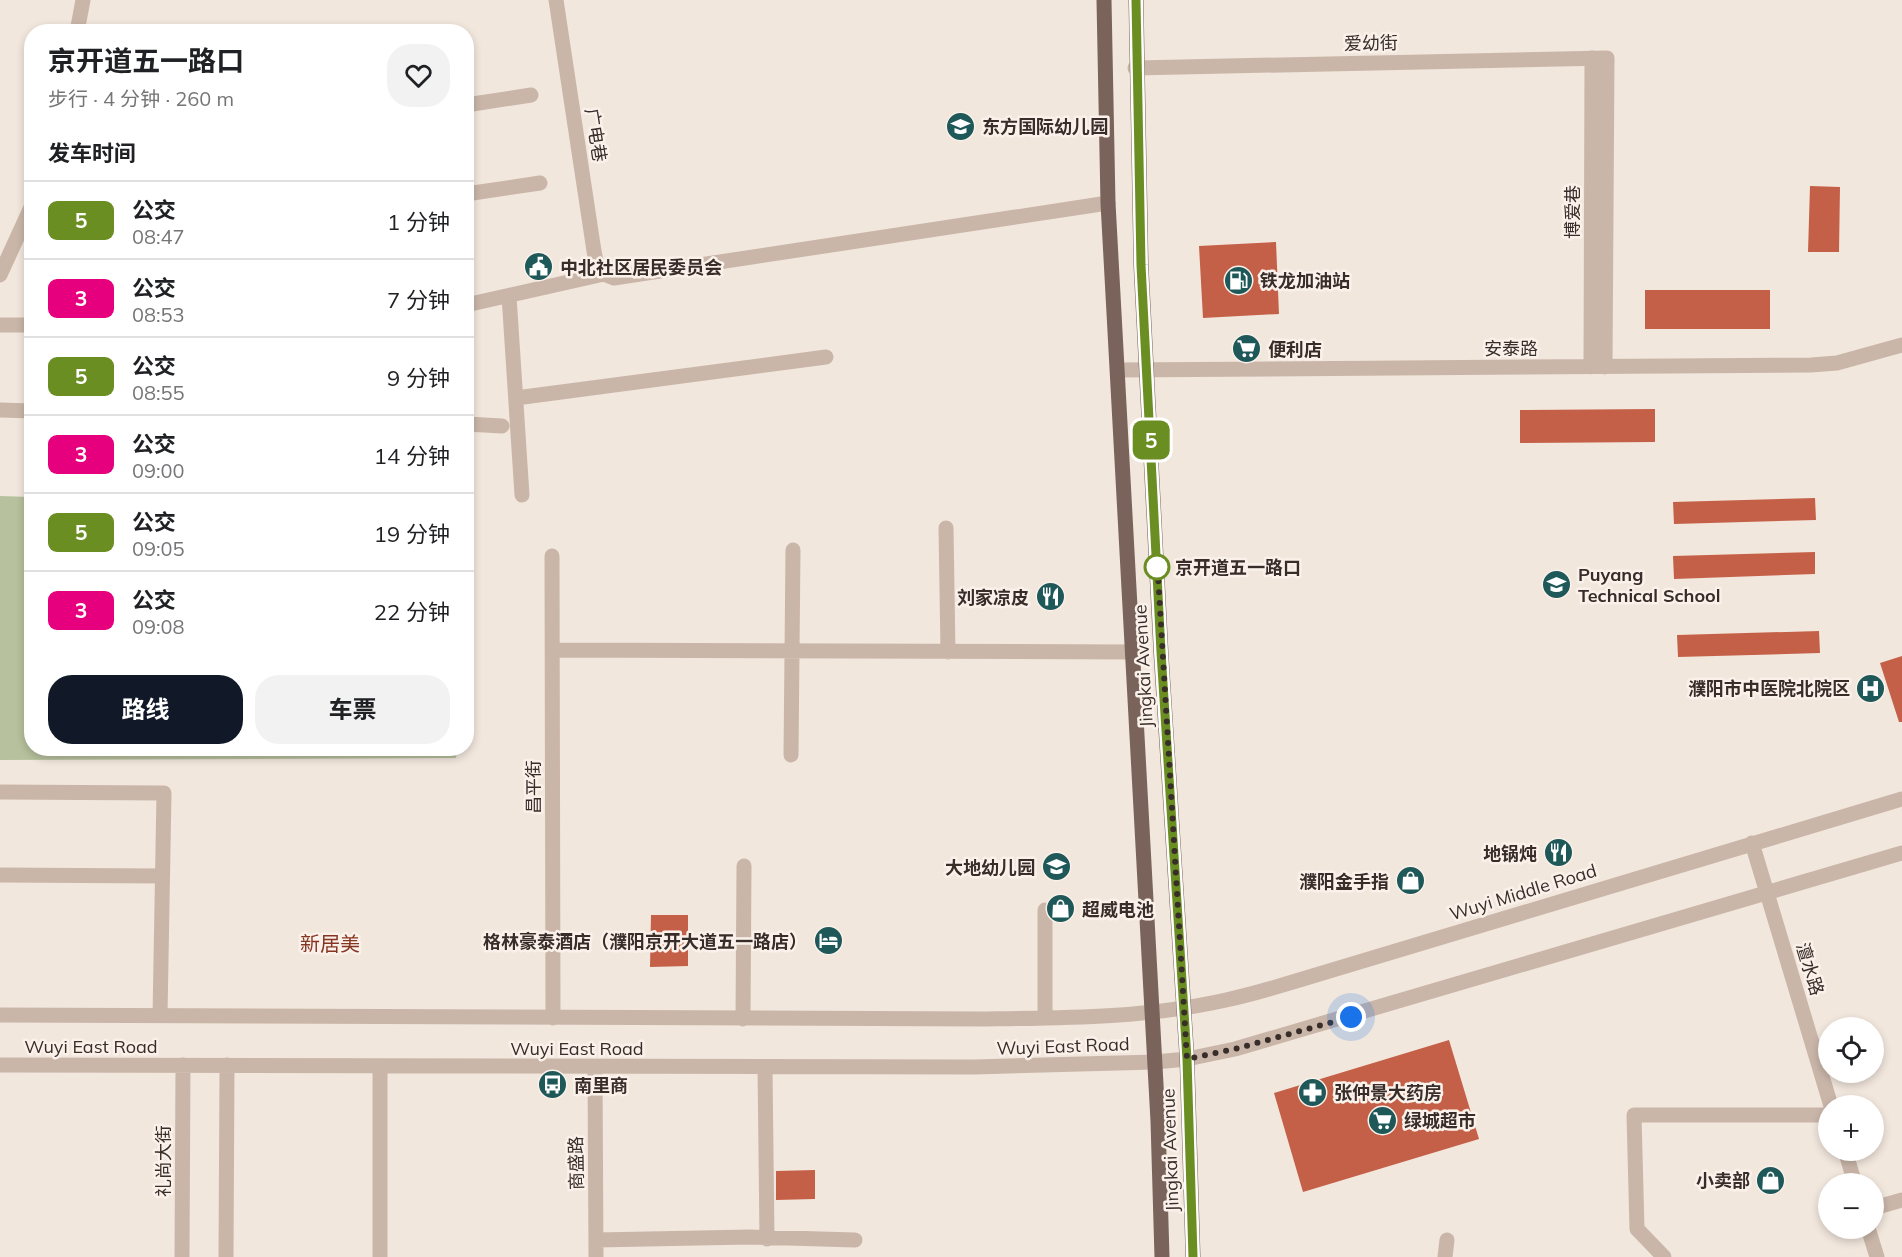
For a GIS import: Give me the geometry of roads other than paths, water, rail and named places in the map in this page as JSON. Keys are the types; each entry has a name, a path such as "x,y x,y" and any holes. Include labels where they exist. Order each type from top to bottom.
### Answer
{"main road":[{"name":"Jingkai Avenue","path":"1104,0 1108,203 1134,652 1155,1062 1162,1257"},
{"name":"Jingkai Avenue","path":"1136,0 1135,68 1141,265 1161,652 1187,1059 1193,1257"}],"street":[{"path":"78,24 83,0"},
{"name":"广电巷","path":"556,0 594,251 597,266 604,274"},
{"name":"爱幼街","path":"1135,68 1599,58"},
{"name":"博爱巷","path":"1598,367 1599,58"},
{"path":"474,104 531,95"},
{"path":"474,193 540,183"},
{"path":"474,303 604,274 614,278 1108,203"},
{"path":"0,275 24,222"},
{"path":"509,296 522,495"},
{"path":"0,325 24,325"},
{"name":"安泰路","path":"1118,370 1810,365 1838,363 1902,345"},
{"path":"516,398 826,357"},
{"path":"0,410 24,411"},
{"path":"474,424 502,426"},
{"path":"946,528 948,652"},
{"path":"791,754 793,550"},
{"name":"昌平街","path":"552,556 553,1018"},
{"path":"552,650 1134,652"},
{"path":"0,792 164,794 160,1016"},
{"name":"Wuyi Middle Road","path":"1152,1010 1225,1001 1902,799"},
{"name":"澶水路","path":"1752,843 1828,1095"},
{"path":"1155,1062 1187,1059 1307,1030 1902,854"},
{"path":"743,1019 744,866"},
{"path":"0,875 162,876"},
{"path":"1045,910 1045,1018"},
{"name":"Wuyi East Road","path":"0,1015 743,1019 1045,1018 1152,1010"},
{"name":"Wuyi East Road","path":"0,1065 765,1068 1061,1066 1155,1062"},
{"name":"礼尚大街","path":"182,1257 183,1065"},
{"path":"226,1257 227,1065"},
{"path":"380,1066 380,1257"},
{"name":"商盛路","path":"595,1068 596,1257"},
{"path":"765,1068 767,1239"},
{"path":"1664,1257 1637,1229 1634,1115 1818,1115"},
{"path":"1884,1205 1902,1200"},
{"path":"1872,1239 1877,1257"},
{"path":"596,1240 855,1240"},
{"path":"1445,1257 1447,1240"}],"place":[{"name":"东方国际幼儿园","path":"961,126"},
{"name":"中北社区居民委员会","path":"539,267"},
{"name":"铁龙加油站","path":"1239,280"},
{"name":"便利店","path":"1247,349"},
{"name":"京开道五一路口","path":"1157,567"},
{"name":"Puyang Technical School","path":"1557,584"},
{"name":"刘家凉皮","path":"1050,597"},
{"name":"濮阳市中医院北院区","path":"1871,688"},
{"name":"地锅炖","path":"1558,853"},
{"name":"大地幼儿园","path":"1056,867"},
{"name":"濮阳金手指","path":"1410,881"},
{"name":"超威电池","path":"1061,909"},
{"name":"格林豪泰酒店（濮阳京开大道五一路店）","path":"828,941"},
{"name":"南里商","path":"553,1085"},
{"name":"张仲景大药房","path":"1313,1092"},
{"name":"绿城超市","path":"1383,1120"},
{"name":"小卖部","path":"1771,1180"}],"district":[{"name":"新居美","path":"330,943"}]}
